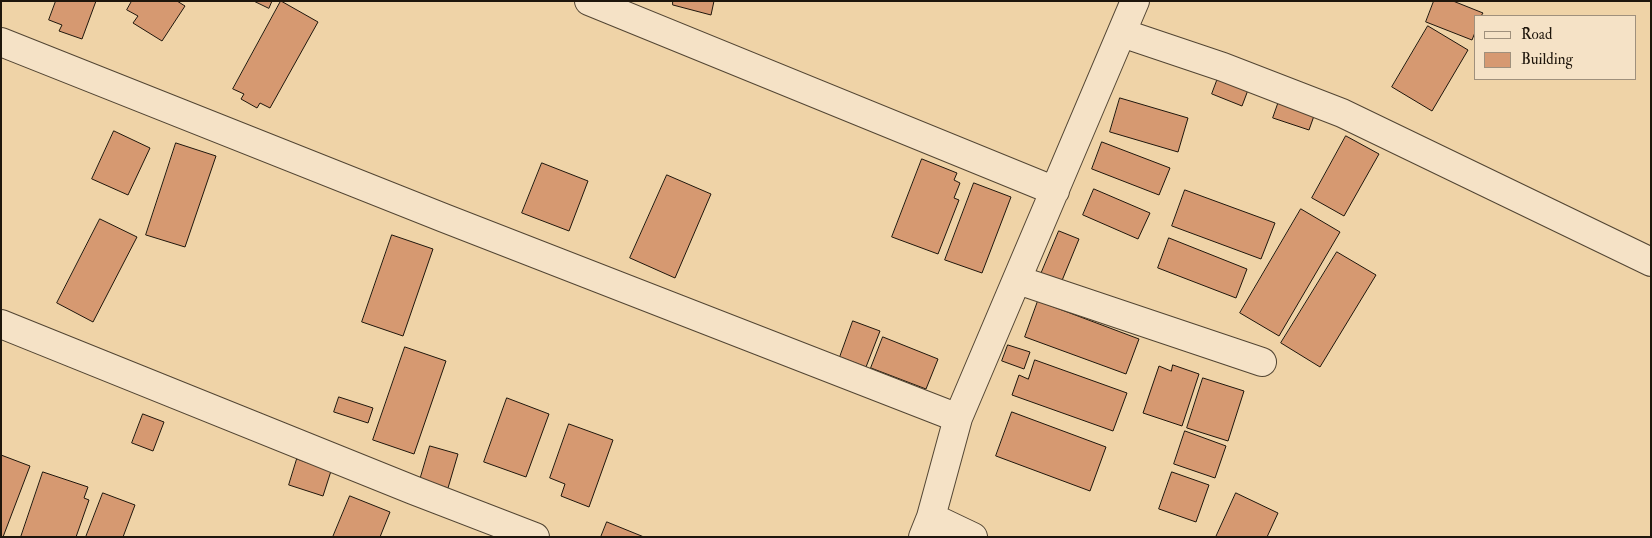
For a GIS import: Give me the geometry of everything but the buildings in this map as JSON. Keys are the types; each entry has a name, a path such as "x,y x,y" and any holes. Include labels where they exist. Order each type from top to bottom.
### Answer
{"street":[{"path":"589,1 1055,191"},
{"path":"973,537 927,527 958,418 1135,1"},
{"path":"1122,33 1223,67 1342,113 1651,262"},
{"path":"1,42 444,218 958,418"},
{"path":"1018,280 1262,362"},
{"path":"1,324 535,537"}]}
